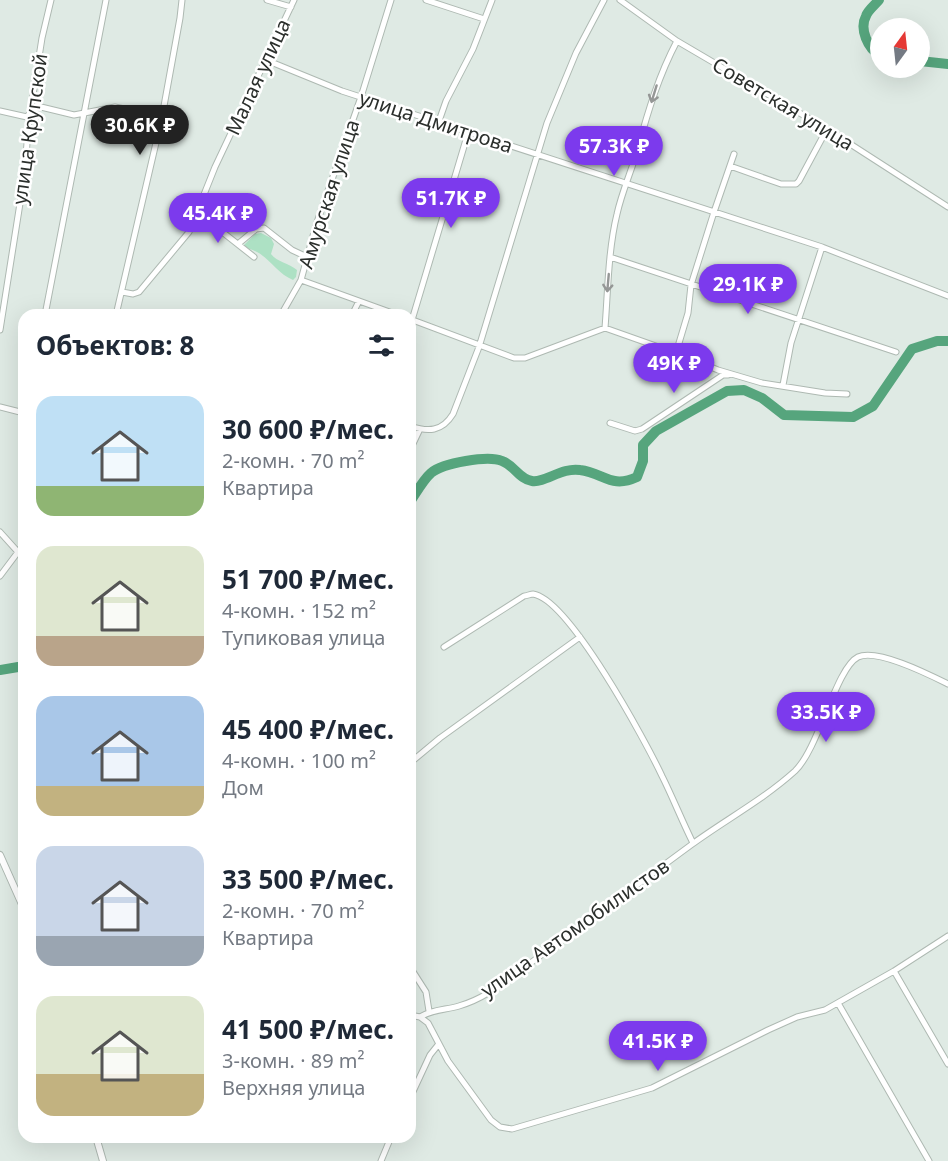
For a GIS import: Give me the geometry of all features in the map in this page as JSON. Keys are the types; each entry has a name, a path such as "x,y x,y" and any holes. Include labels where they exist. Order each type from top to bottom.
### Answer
{"street":[{"name":"улица Крупской","path":"0,330 24,178 42,38 51,0"},
{"path":"46,309 106,0"},
{"path":"118,309 162,117 182,0"},
{"path":"267,0 291,8"},
{"name":"Малая улица","path":"122,292 133,294 143,288 189,232 215,167 294,0"},
{"name":"Амурская улица","path":"284,309 301,280 330,182 361,97 391,0"},
{"path":"426,0 484,19"},
{"path":"439,122 446,101 473,49 492,0"},
{"path":"416,428 434,430 447,424 479,347 547,123 569,70 604,0"},
{"name":"Советская улица","path":"620,0 677,41 827,129 948,207"},
{"path":"605,328 610,257 616,215 657,84 677,41"},
{"name":"улица Дмитрова","path":"266,60 361,97 822,247 948,296"},
{"path":"0,111 27,117 32,110 41,107 74,115 115,107 162,117"},
{"path":"730,166 781,183 795,184 827,129"},
{"path":"414,309 468,132"},
{"path":"676,353 688,313 691,285 734,154"},
{"path":"197,212 254,257"},
{"path":"238,244 256,228 264,228 292,249 308,257"},
{"path":"783,385 798,320 822,247"},
{"path":"610,257 896,352"},
{"path":"301,280 381,309"},
{"path":"355,309 359,301"},
{"path":"416,322 514,358 525,358 605,328 733,375 771,385 847,394"},
{"path":"610,423 636,431 642,429 723,375 733,375"},
{"path":"0,407 18,412"},
{"path":"416,437 420,429"},
{"path":"0,532 18,552 0,576"},
{"path":"444,647 524,596 532,594 538,597 564,617 604,672 645,742 693,843"},
{"path":"416,759 440,738 580,637"},
{"name":"улица Автомобилистов","path":"420,1017 429,1011 461,1006 488,993 616,902 693,843 781,784 798,768 809,751 844,674 856,658 873,655 902,664 948,684"},
{"path":"0,855 18,893"},
{"path":"416,1016 428,1023 438,1045 491,1120 500,1127 512,1129 652,1088 768,1030 797,1017 825,1010 894,971 948,936"},
{"path":"894,971 948,1064"},
{"path":"416,976 426,992 429,1011"},
{"path":"838,1003 929,1161"},
{"path":"416,1085 430,1055 438,1045"},
{"path":"98,1143 103,1161"},
{"path":"381,1161 388,1143"}],"green space":[{"path":"261,233 271,238 274,244 271,254 297,270 293,280 262,255 244,245 255,234"}],"waterway":[{"path":"870,46 864,32 864,21 879,0"},
{"path":"930,62 948,64"},
{"path":"416,492 422,483 437,469 455,463 487,459 502,461 524,478 532,481 573,470 588,472 614,481 628,480 637,477 643,461 643,445 656,431 727,391 744,390 762,398 784,415 853,417 873,406 912,349 937,341 948,341"},
{"path":"0,670 18,667"}]}
